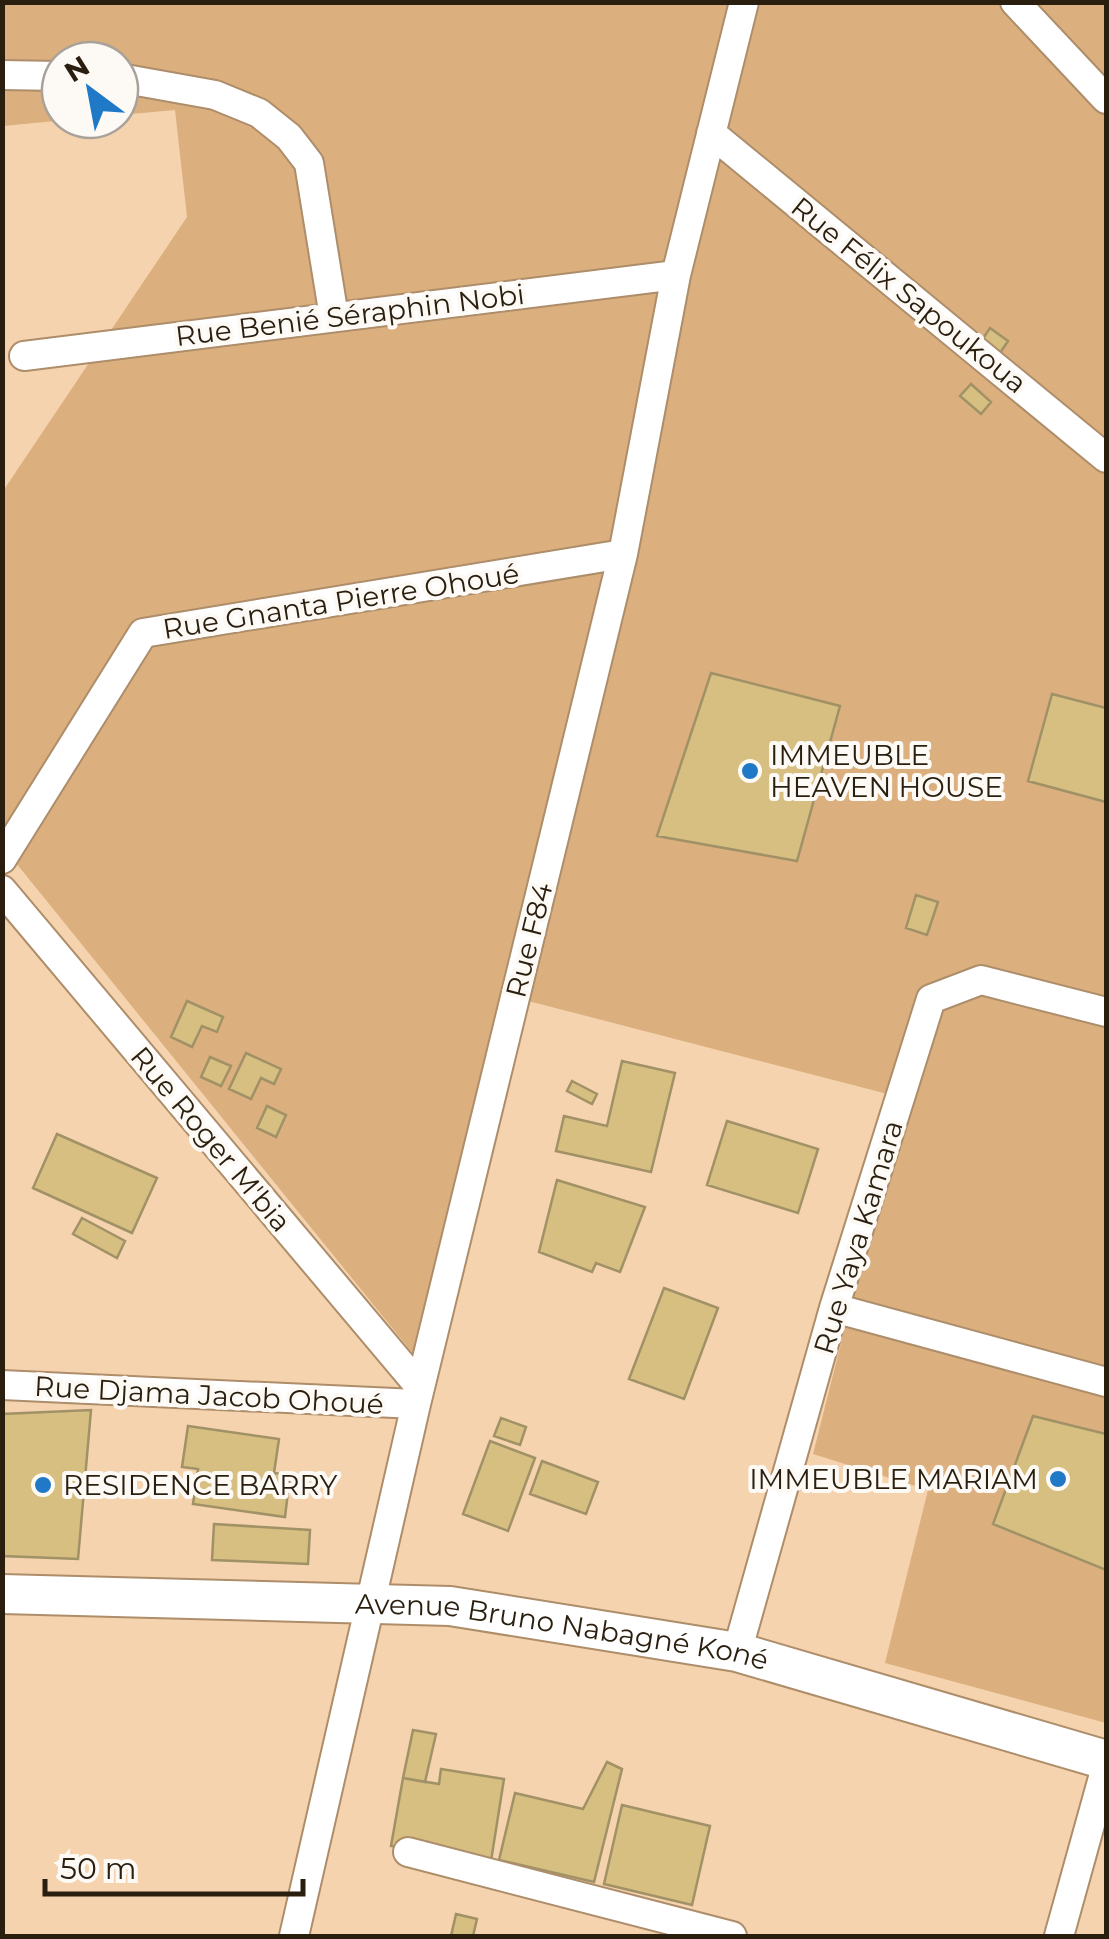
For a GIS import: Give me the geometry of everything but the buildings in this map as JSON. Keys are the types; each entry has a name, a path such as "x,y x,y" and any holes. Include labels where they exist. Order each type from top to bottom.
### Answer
{"street":[{"name":"Rue F84","path":"294,1936 418,1396 623,554 676,275 744,2"},
{"path":"1015,2 1106,99"},
{"path":"2,75 40,76"},
{"path":"140,82 215,95 259,113 289,137 309,163 334,317"},
{"name":"Rue Félix Sapoukoua","path":"712,133 1106,458"},
{"name":"Rue Benié Séraphin Nobi","path":"24,356 676,275"},
{"name":"Rue Gnanta Pierre Ohoué","path":"2,859 143,633 623,554"},
{"name":"Rue Roger M'bia","path":"2,890 418,1396"},
{"name":"Rue Yaya Kamara","path":"738,1652 834,1308 932,999 981,980 1106,1012"},
{"path":"834,1308 1106,1382"},
{"name":"Rue Djama Jacob Ohoué","path":"2,1385 418,1396"},
{"name":"Avenue Bruno Nabagné Koné","path":"2,1594 450,1606 738,1652 1106,1764"},
{"path":"1059,1936 1106,1764"},
{"path":"408,1852 732,1936"}],"shaded area":[{"path":"3,3 1106,3 1106,1723 885,1663 928,1490 813,1454 903,1098 509,996 427,1371 3,847 3,491 187,217 175,110 140,113 140,40 40,40 40,122 3,126"}],"place":[{"name":"IMMEUBLE HEAVEN HOUSE","path":"750,771"},
{"name":"IMMEUBLE MARIAM","path":"1058,1479"},
{"name":"RESIDENCE BARRY","path":"43,1485"}]}
